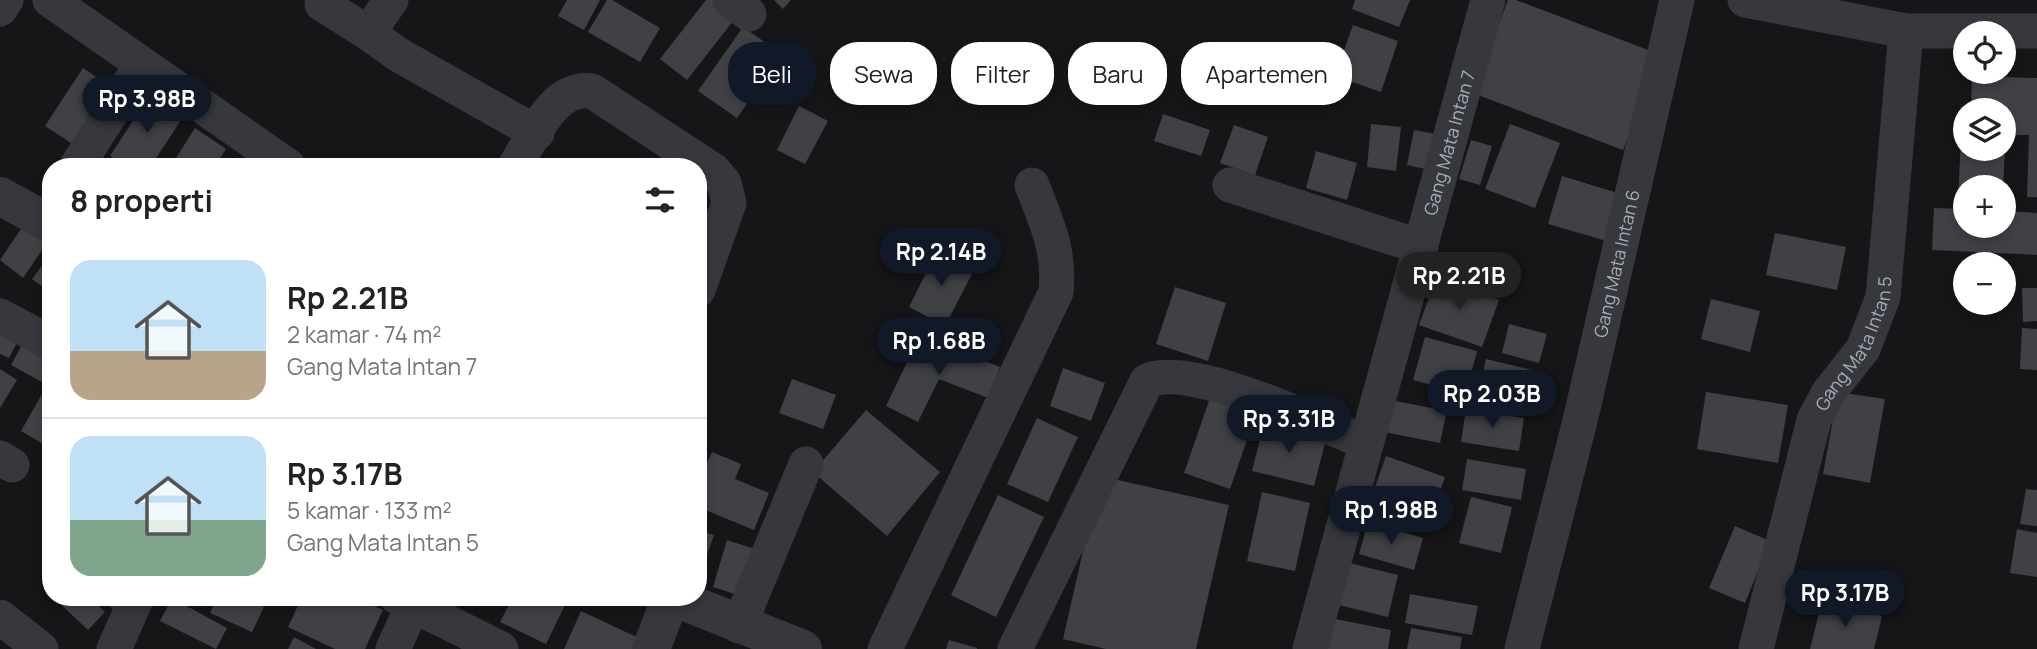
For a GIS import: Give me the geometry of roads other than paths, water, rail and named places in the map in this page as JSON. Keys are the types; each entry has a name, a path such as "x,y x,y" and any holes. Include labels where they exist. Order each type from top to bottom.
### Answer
{"street":[{"path":"0,9 6,0"},
{"path":"50,0 142,64 248,155"},
{"path":"368,33 391,0"},
{"name":"Gang Mata Intan 7","path":"1310,649 1488,0"},
{"name":"Gang Mata Intan 6","path":"1522,649 1580,421 1677,0"},
{"path":"1745,0 1906,31 2037,30"},
{"path":"322,4 399,55 537,133"},
{"name":"Gang Mata Intan 5","path":"1756,649 1814,420 1829,393 1863,349 1883,297 1906,31"},
{"path":"82,158 142,64"},
{"path":"520,158 561,97 582,89 592,91 693,158"},
{"path":"707,167 724,183 729,202 707,264"},
{"path":"886,649 1056,292 1059,265 1054,242 1032,185"},
{"path":"1230,185 1421,247"},
{"path":"0,196 42,219"},
{"path":"0,316 42,338"},
{"path":"1015,649 1147,380 1172,377 1237,391 1365,442"},
{"path":"738,626 806,464"},
{"path":"114,649 133,606"},
{"path":"393,649 404,606"},
{"path":"415,606 501,649"},
{"path":"651,649 668,606"},
{"path":"692,606 738,626 803,649"},
{"path":"0,617 41,649"}]}
